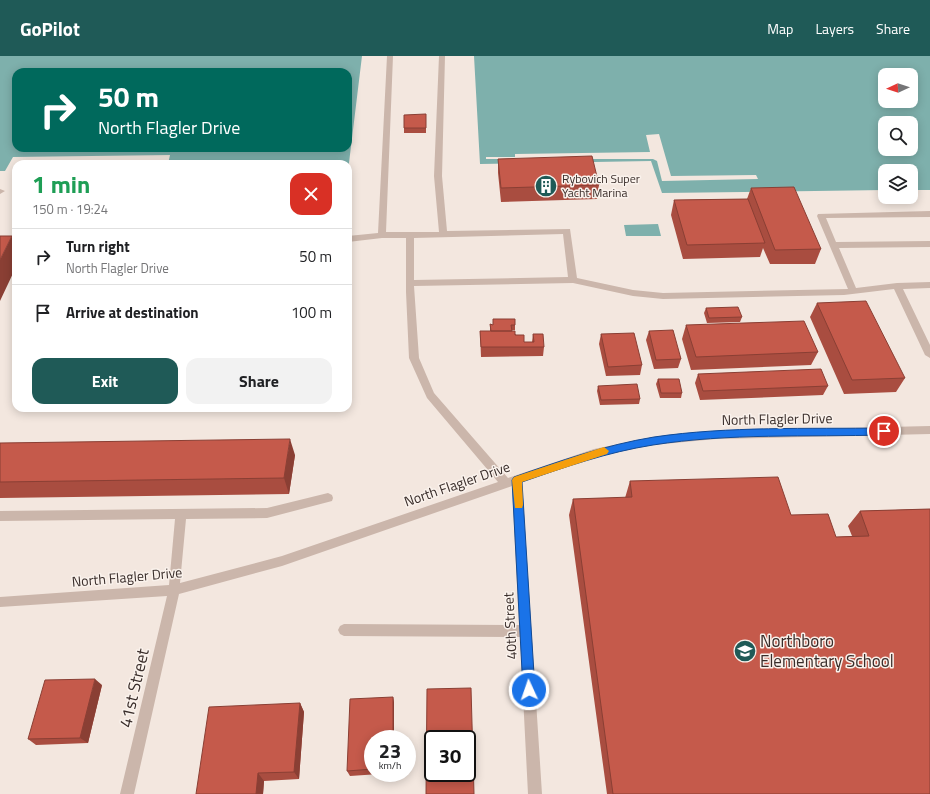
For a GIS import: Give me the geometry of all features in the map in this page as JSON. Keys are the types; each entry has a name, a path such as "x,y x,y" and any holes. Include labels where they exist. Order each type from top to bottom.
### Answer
{"street":[{"path":"382,236 390,56"},
{"path":"442,56 438,176 443,232"},
{"path":"853,291 821,216 930,214"},
{"path":"352,239 443,232 567,230 573,280"},
{"path":"410,234 410,283 414,358 430,394 512,482"},
{"path":"833,245 930,244"},
{"path":"410,283 573,280 632,293 663,296 853,291 897,286 930,285"},
{"path":"897,286 930,355"},
{"name":"North Flagler Drive","path":"0,602 174,590 282,561 594,453 653,441 716,435 930,430"},
{"name":"40th Street","path":"512,482 526,631 535,794"},
{"path":"0,516 267,513 328,498"},
{"name":"41st Street","path":"128,794 174,590 181,514"},
{"path":"344,630 526,631"}],"water":[{"path":"0,56 362,56 352,138 352,68 12,68 12,152 350,152 349,160 169,160 170,155 13,157 5,171 0,171"},
{"path":"474,56 930,56 930,190 918,190 918,164 878,164 878,190 662,193 651,161 480,164"},
{"path":"658,224 661,236 626,236 624,225"}],"pier":[{"path":"659,134 671,176 756,175 758,179 662,181 657,161 653,159 486,159 486,157 515,157 515,154 650,152 646,135"}],"building":[{"path":"426,114 426,128 404,128 404,115"},
{"path":"592,156 599,185 501,188 498,159"},
{"path":"794,187 821,249 775,250 751,188"},
{"path":"748,199 765,243 687,245 674,200"},
{"path":"0,236 12,236 0,260"},
{"path":"866,301 905,378 852,380 817,303"},
{"path":"738,307 742,317 709,318 706,308"},
{"path":"493,319 515,319 515,325 511,325 512,331 491,331 490,324 493,325"},
{"path":"804,321 818,352 696,357 686,325"},
{"path":"673,330 681,359 656,360 649,331"},
{"path":"480,331 515,331 515,335 524,335 524,342 534,342 533,334 543,334 544,347 481,347"},
{"path":"634,333 642,365 608,367 601,334"},
{"path":"821,369 828,386 703,391 698,374"},
{"path":"658,379 679,379 682,393 661,393"},
{"path":"637,384 640,399 601,400 598,386"},
{"path":"290,439 284,478 0,482 0,443"},
{"name":"Northboro Elementary School","path":"778,477 791,515 828,514 836,537 869,536 860,511 930,509 930,794 613,794 573,499 632,497 630,481"},
{"path":"95,679 80,738 28,739 45,680"},
{"path":"471,688 472,730 427,730 427,689"},
{"path":"393,697 393,730 364,730 364,770 347,771 350,699"},
{"path":"300,703 294,772 258,773 256,794 196,794 209,707"},
{"path":"426,782 474,782 474,794 426,794"}],"slow traffic":[{"path":"518,505 517,480 536,472 604,451"}],"place":[{"name":"Rybovich Super Yacht Marina","path":"546,186"},
{"name":"Northboro Elementary School","path":"745,651"}],"route":[{"path":"529,690 517,480 536,472 594,453 653,441 716,435 884,431"}]}
